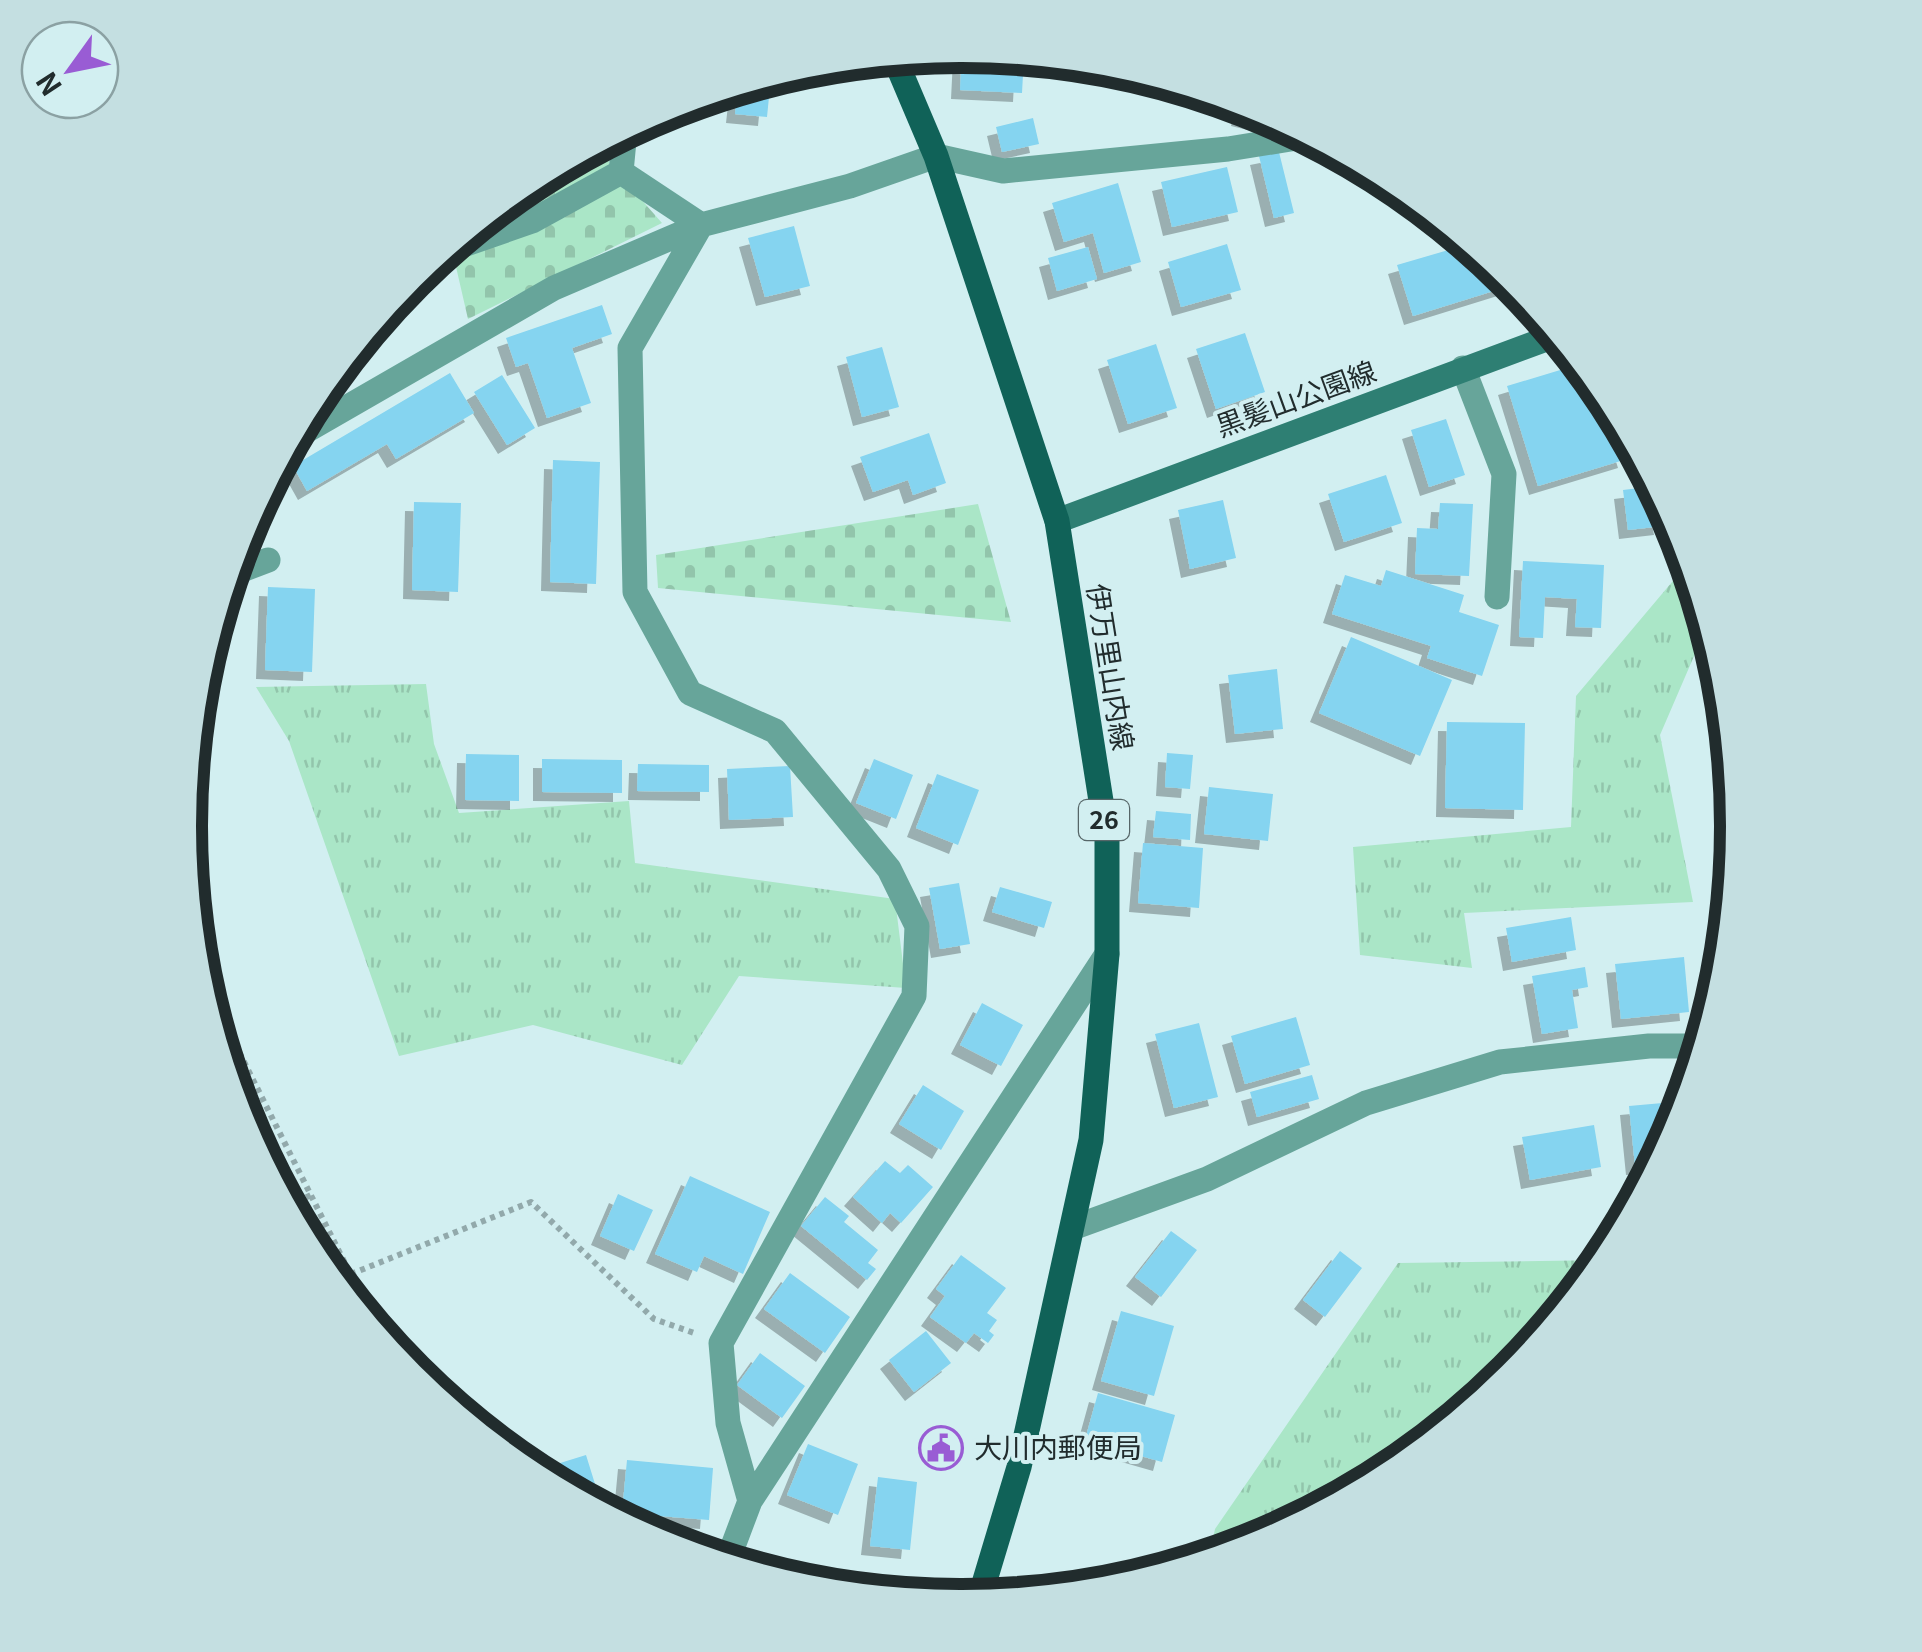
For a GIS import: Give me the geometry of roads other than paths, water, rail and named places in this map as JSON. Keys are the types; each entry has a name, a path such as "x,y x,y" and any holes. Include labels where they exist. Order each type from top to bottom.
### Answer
{"main road":[{"name":"伊万里山内線","path":"900,70 936,156 1056,521 1107,839 1107,954 1091,1140 1075,1227 1019,1467 984,1584"},
{"name":"黒髪山公園線","path":"1056,521 1543,340"}],"street":[{"path":"318,424 554,288 701,225 850,186 936,156 1003,171 1283,140"},
{"path":"621,172 623,147"},
{"path":"621,172 701,225"},
{"path":"482,238 532,221 621,172"},
{"path":"701,225 630,348 635,592 690,693 776,732 889,869 917,926 914,996 721,1343 728,1423 750,1501"},
{"path":"1463,368 1504,474 1497,597"},
{"path":"248,567 268,560"},
{"path":"733,1549 750,1501 1107,954"},
{"path":"1075,1227 1207,1179 1366,1103 1500,1062 1649,1046 1686,1046"}],"place":[{"name":"大川内郵便局","path":"941,1448"}]}
